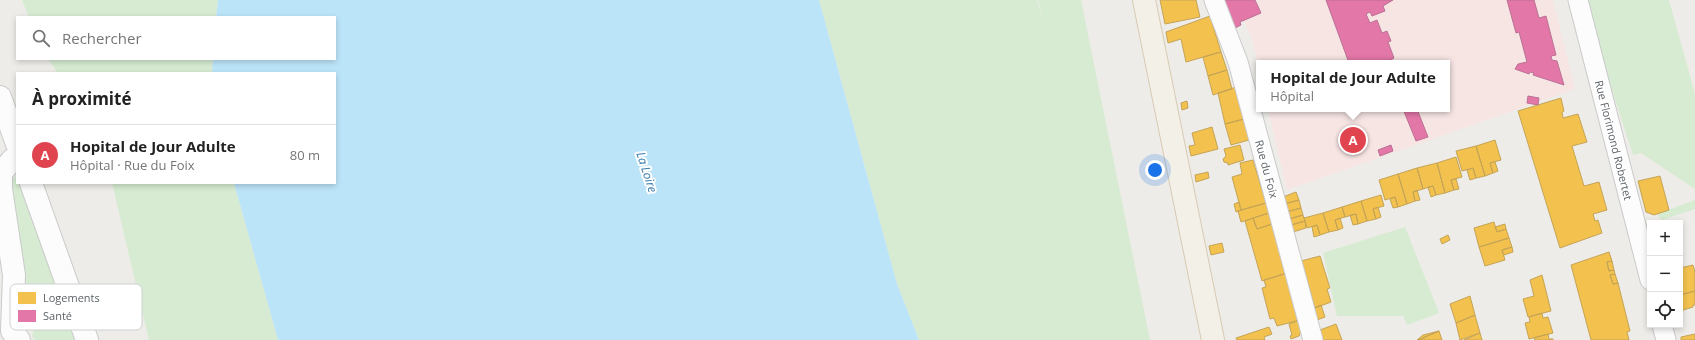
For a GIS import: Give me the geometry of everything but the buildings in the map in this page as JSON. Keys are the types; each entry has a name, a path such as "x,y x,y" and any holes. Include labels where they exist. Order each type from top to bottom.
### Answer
{"main road":[{"path":"1144,0 1212,340"},
{"path":"0,97 16,141"},
{"path":"13,284 14,275 1,189 1,173 12,160 16,158"},
{"path":"31,184 67,284"},
{"path":"83,330 87,340"}],"street":[{"name":"Rue du Foix","path":"1214,0 1238,62 1313,340"},
{"name":"Rue Florimond Robertet","path":"1578,0 1647,268"},
{"path":"1663,328 1666,340"}],"shaded area":[{"path":"1235,0 1553,0 1575,89 1287,190 1269,112 1450,112 1450,60 1257,60 1252,39"}],"green space":[{"path":"22,0 218,0 216,16 29,16"},
{"path":"819,0 1037,0 1044,26 1038,0 1081,0 1150,340 919,340 897,284"},
{"path":"1587,0 1669,0 1695,94 1695,189 1641,153 1633,155 1606,71"},
{"path":"49,60 213,60 212,72 57,72"},
{"path":"12,176 16,178 16,184 22,184 57,284 20,284 10,186"},
{"path":"112,184 234,184 278,340 149,340 142,310 142,284 136,284"},
{"path":"1695,200 1695,209 1662,220 1657,214"},
{"path":"1405,227 1439,313 1407,325 1403,316 1337,316 1323,253"},
{"path":"73,330 77,340 35,340 32,336 33,331"}],"water":[{"name":"La Loire","path":"218,0 819,0 897,284 919,340 278,340 234,184 336,184 336,72 212,72 213,60 336,60 336,16 216,16"}],"place":[{"name":"Hopital de Jour Adulte","path":"1353,140"}]}
